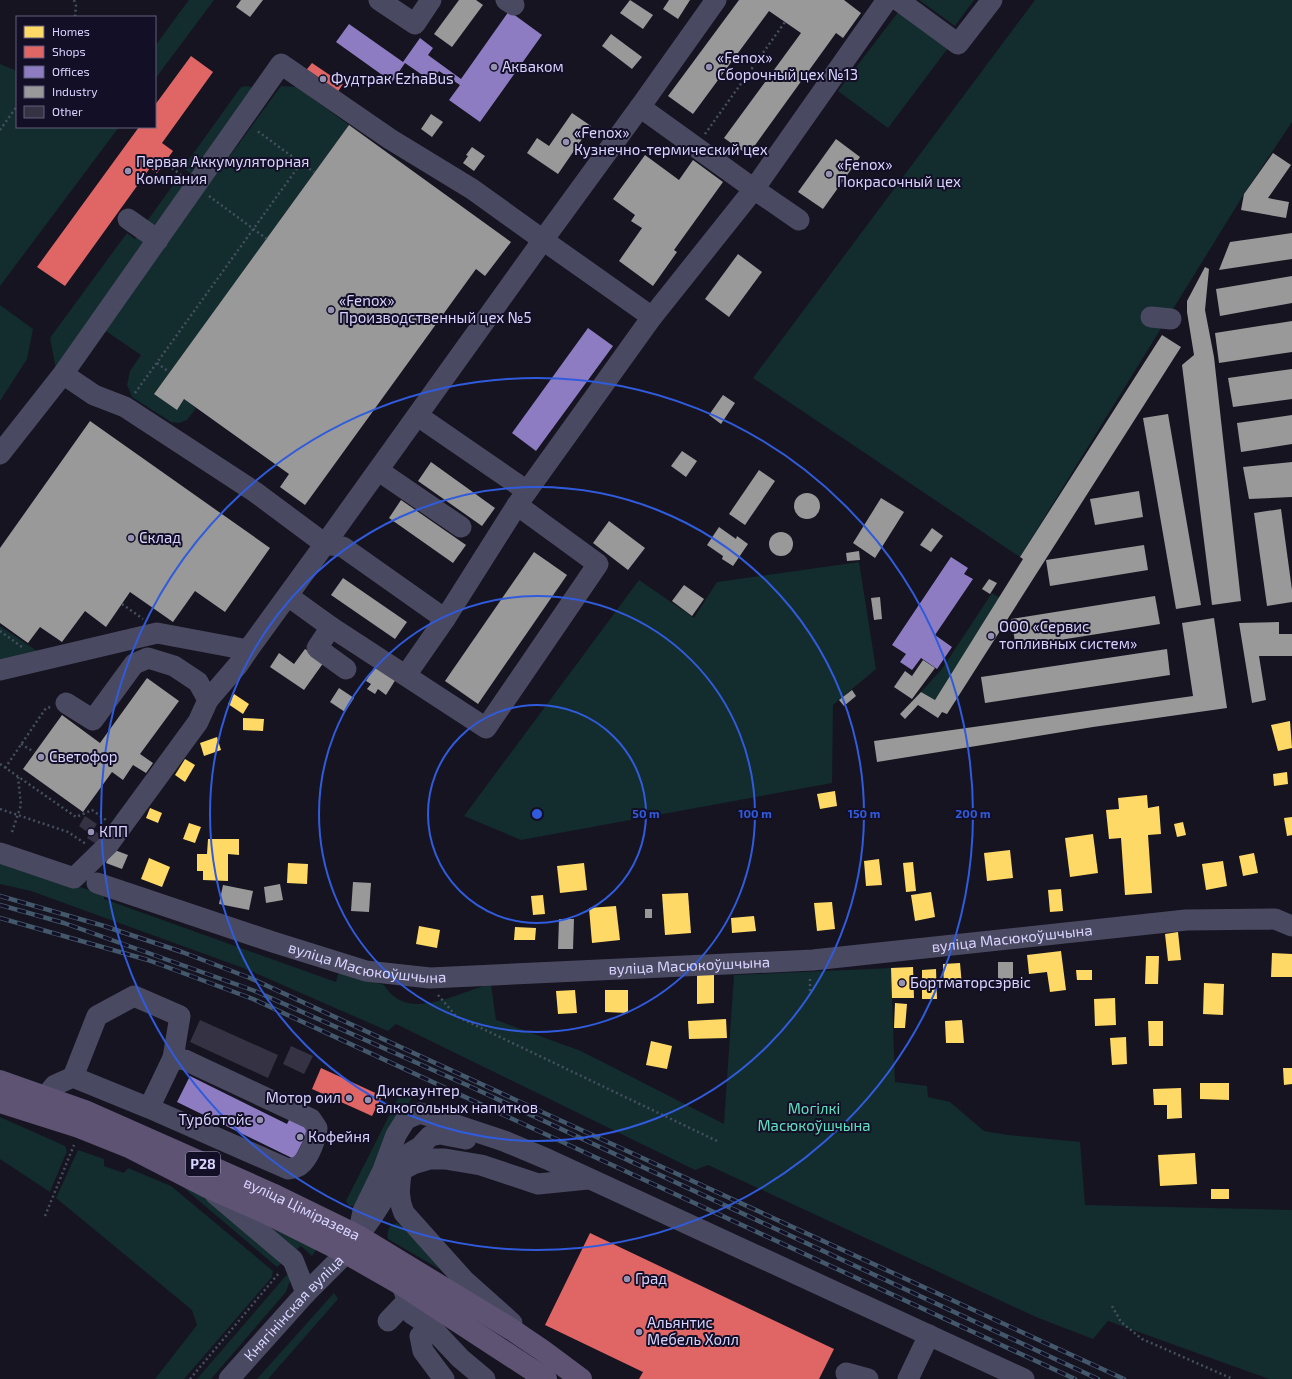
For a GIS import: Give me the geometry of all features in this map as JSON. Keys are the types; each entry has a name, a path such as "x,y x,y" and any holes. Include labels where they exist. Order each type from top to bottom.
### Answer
{"main road":[{"name":"вуліца Ціміразева","path":"0,1081 85,1111 272,1194 352,1245 542,1350 581,1379"},
{"name":"вуліца Ціміразева","path":"0,1102 79,1127 129,1147 207,1187 266,1213 352,1245 407,1300 546,1379"}],"street":[{"path":"379,0 415,24 431,0"},
{"path":"0,853 74,878 108,845 198,722 208,700 238,665 379,471 716,0"},
{"path":"406,675 445,619 522,498 652,317 754,189 887,0"},
{"path":"898,0 958,44 992,0"},
{"path":"0,454 63,374 282,64 390,139 472,189 652,317"},
{"path":"640,107 799,220"},
{"path":"128,219 158,240"},
{"path":"63,374 94,395 126,407 255,492 325,544 342,546 445,619"},
{"path":"288,596 331,627 486,728 598,564 522,498 418,416"},
{"path":"379,471 461,527"},
{"path":"331,627 317,648 346,669"},
{"path":"0,670 157,632 248,650"},
{"path":"66,703 92,720 134,664 148,658 174,666 198,682 208,700"},
{"name":"вуліца Масюкоўшчына","path":"97,883 272,942 366,971 430,978 813,960 1186,920 1275,919 1292,926"},
{"path":"46,1096 55,1085 73,1077 98,1016 134,996 180,1016 173,1058 150,1108"},
{"path":"73,1077 150,1108 288,1169 299,1167 316,1136 317,1128 311,1119 185,1060 173,1058"},
{"path":"542,1350 464,1280 404,1213 399,1201 399,1190 393,1170 399,1128 406,1119 420,1113 504,1141 547,1159 588,1179 735,1244 1024,1379"},
{"path":"352,1245 362,1211 393,1170 420,1147 430,1136 440,1134 454,1138 504,1141"},
{"path":"393,1170 430,1159 445,1159 481,1165 538,1184 588,1179"},
{"path":"207,1187 293,1260 306,1293"},
{"name":"Княгінінская вуліца","path":"229,1379 306,1293 352,1245"},
{"path":"388,1321 407,1300"},
{"path":"407,1300 420,1336 423,1351 444,1379"},
{"path":"407,1300 451,1361 476,1379"},
{"path":"407,1300 460,1358 485,1379"},
{"path":"908,1379 930,1335"},
{"path":"420,1336 448,1366 467,1379"},
{"path":"846,1373 868,1379"}],"path":[{"path":"74,0 76,6 75,16"},
{"path":"696,147 785,22"},
{"path":"0,130 16,107"},
{"path":"242,120 314,172"},
{"path":"126,407 301,162"},
{"path":"196,186 266,239"},
{"path":"157,363 169,372"},
{"path":"5,768 46,708 66,703"},
{"path":"21,744 34,752"},
{"path":"0,764 76,817 92,810 120,829"},
{"path":"12,832 21,805 18,777"},
{"path":"0,809 68,832 100,853"},
{"path":"430,978 439,997 456,1016 717,1141"},
{"path":"45,1216 74,1145 81,1147"},
{"path":"190,1379 279,1273 274,1268"},
{"path":"1112,1306 1121,1322 1142,1339 1233,1379"}],"green space":[{"path":"189,0 214,0 156,78 156,45"},
{"path":"919,0 974,0 955,26"},
{"path":"1035,0 1292,0 1292,122 1244,194 1020,557 753,378"},
{"path":"899,11 948,48 888,128 838,91"},
{"path":"0,64 16,71 16,128 118,128 0,286"},
{"path":"248,86 255,89 194,176 183,168 241,87"},
{"path":"281,86 297,87 349,125 155,393 177,409 184,399 196,408 187,420 179,423 171,422 132,397 127,385 130,371 141,355 103,329"},
{"path":"176,181 185,188 154,231 145,224"},
{"path":"127,233 135,239 139,234 149,240 56,369 50,338"},
{"path":"0,305 33,329 27,359 0,401"},
{"path":"859,562 876,669 833,705 832,783 521,840 464,816 639,580 694,618 717,582"},
{"path":"992,593 1000,598 935,700 921,692 942,669"},
{"path":"0,626 37,651 0,663"},
{"name":"Могілкі Масюкоўшчына","path":"0,860 104,895 104,899 336,982 339,971 384,985 394,996 406,1002 419,1004 434,1002 491,984 496,1020 581,1051 724,1124 734,975 891,968 895,1082 927,1086 928,1097 950,1102 984,1131 1008,1135 1080,1142 1085,1205 1292,1210 1292,1379 1269,1379 1108,1321 1093,1339 1036,1317 708,1165 695,1170 396,1024 388,1031 246,969 31,891 0,884"},
{"path":"404,1086 415,1091 358,1204 349,1206 346,1201"},
{"path":"0,1117 65,1146 67,1151 50,1192 0,1159"},
{"path":"78,1150 104,1159 104,1166 124,1173 128,1168 171,1186 273,1271 272,1277 184,1379 155,1379 197,1325 192,1310 56,1198"},
{"path":"184,1188 217,1200 286,1259 277,1267"},
{"path":"261,1223 315,1249 315,1252 312,1256 301,1246 293,1252"},
{"path":"397,1223 402,1226 453,1277 388,1239 390,1227"},
{"path":"289,1272 291,1278 286,1292 211,1379 197,1379"},
{"path":"334,1293 338,1299 268,1379 257,1379"}],"building: Homes":[{"path":"234,694 249,704 243,714 228,704"},
{"path":"243,718 264,719 263,731 243,730"},
{"path":"1290,721 1292,748 1278,751 1271,725"},
{"path":"217,737 221,750 204,756 200,743"},
{"path":"185,759 195,765 185,782 175,775"},
{"path":"1287,772 1288,784 1274,786 1273,774"},
{"path":"835,791 837,806 820,809 817,794"},
{"path":"1147,795 1148,808 1159,806 1161,834 1148,835 1152,893 1125,895 1121,838 1109,839 1106,810 1119,809 1118,798"},
{"path":"150,808 162,813 158,823 146,818"},
{"path":"1292,817 1292,835 1287,836 1284,818"},
{"path":"1183,822 1186,835 1177,837 1174,824"},
{"path":"189,823 201,827 195,843 183,839"},
{"path":"1093,834 1098,873 1070,877 1065,838"},
{"path":"208,839 239,839 239,855 228,854 228,881 203,880 203,871 197,871 197,854 207,854"},
{"path":"1010,850 1013,878 987,881 984,853"},
{"path":"1254,853 1258,873 1243,876 1239,856"},
{"path":"149,858 170,867 162,887 141,879"},
{"path":"879,859 882,885 866,886 864,861"},
{"path":"1223,861 1227,886 1206,890 1202,864"},
{"path":"913,862 916,891 906,892 903,863"},
{"path":"288,863 308,864 307,884 287,883"},
{"path":"584,863 587,890 560,893 557,866"},
{"path":"1061,889 1063,911 1050,912 1048,890"},
{"path":"931,892 935,917 915,921 911,895"},
{"path":"688,893 691,933 665,935 662,894"},
{"path":"543,895 545,914 533,915 531,896"},
{"path":"832,902 835,929 817,931 814,903"},
{"path":"616,906 620,940 592,943 589,908"},
{"path":"754,916 756,931 732,933 731,918"},
{"path":"419,926 440,930 437,948 416,944"},
{"path":"515,927 536,928 535,940 514,940"},
{"path":"1178,932 1181,960 1168,961 1165,934"},
{"path":"1061,951 1066,990 1050,992 1047,972 1029,974 1027,955"},
{"path":"1272,953 1292,954 1292,977 1271,977"},
{"path":"1146,956 1159,956 1158,984 1145,984"},
{"path":"960,963 962,986 944,987 943,964"},
{"name":"Бортматорсэрвіс","path":"913,967 914,998 892,998 891,968"},
{"path":"936,969 937,999 922,999 922,970"},
{"path":"1076,970 1092,970 1092,980 1077,980"},
{"path":"697,975 714,975 714,1003 697,1004"},
{"path":"1204,983 1224,984 1223,1015 1203,1014"},
{"path":"575,990 577,1013 558,1014 556,991"},
{"path":"605,990 628,990 628,1013 605,1012"},
{"path":"1115,998 1116,1025 1095,1026 1094,999"},
{"path":"895,1003 907,1004 905,1028 894,1028"},
{"path":"726,1019 727,1038 689,1039 688,1021"},
{"path":"962,1020 964,1043 946,1043 945,1021"},
{"path":"1148,1021 1163,1021 1163,1046 1149,1046"},
{"path":"1126,1037 1127,1064 1112,1065 1110,1038"},
{"path":"651,1041 672,1046 667,1069 646,1065"},
{"path":"1283,1068 1292,1068 1292,1084 1284,1085"},
{"path":"1200,1083 1229,1083 1229,1100 1200,1099"},
{"path":"1181,1088 1182,1118 1167,1119 1167,1105 1154,1105 1153,1089"},
{"path":"1195,1153 1197,1184 1160,1186 1158,1155"},
{"path":"1211,1189 1229,1189 1229,1199 1211,1199"}],"building: Shops":[{"name":"Первая Аккумуляторная Компания","path":"191,56 213,72 162,143 173,151 157,173 150,168 65,286 37,267 138,128 156,128 156,104"},
{"name":"Фудтрак EzhaBus","path":"312,63 343,84 335,96 303,74"},
{"path":"321,1068 382,1096 372,1116 312,1089"},
{"name":"Град","path":"590,1233 834,1349 819,1379 639,1379 643,1372 545,1325"}],"building: Offices":[{"name":"Акваком","path":"509,11 542,35 480,122 449,100 460,85 439,71 431,81 405,63 392,82 336,42 349,24 403,62 420,38 433,48 428,55 461,79"},
{"path":"588,328 613,346 536,451 512,433"},
{"path":"951,557 968,568 964,574 973,579 935,635 952,647 937,669 921,658 912,670 900,662 906,654 892,645"},
{"path":"190,1076 287,1124 291,1116 311,1125 294,1159 177,1102"}],"building: Industry":[{"path":"241,0 263,0 250,17 236,7"},
{"path":"459,0 476,0 483,5 452,47 434,34"},
{"path":"630,0 653,15 643,29 620,13"},
{"path":"669,0 690,0 678,19 663,9"},
{"name":"«Fenox» Сборочный цех №13","path":"739,0 844,0 861,13 843,38 836,33 748,155 724,138 801,33 769,11 693,114 668,96"},
{"path":"611,34 642,57 632,69 602,46"},
{"name":"«Fenox» Кузнечно-термический цех","path":"572,113 591,126 558,174 527,153 537,138 549,146"},
{"path":"431,114 443,122 432,137 421,129"},
{"name":"«Fenox» Производственный цех №5","path":"349,125 511,242 485,276 476,269 305,505 280,487 289,474 184,399 177,410 154,394"},
{"name":"«Fenox» Покрасочный цех","path":"836,139 860,157 823,209 798,192"},
{"path":"472,147 485,156 474,171 463,163 468,156 466,155"},
{"path":"1273,153 1291,165 1268,198 1289,202 1286,218 1241,210 1244,194"},
{"path":"645,155 679,180 693,160 723,182 674,250 677,252 653,286 619,261 642,228 631,221 635,215 613,199"},
{"path":"1292,233 1292,259 1219,270 1230,242"},
{"path":"738,254 762,272 729,317 705,299"},
{"path":"1205,267 1209,269 1205,310 1214,357 1241,601 1212,605 1182,365 1194,355 1187,312 1187,301"},
{"path":"1292,276 1292,303 1220,316 1216,289"},
{"path":"1292,321 1292,352 1219,363 1215,333"},
{"path":"1162,335 1181,347 947,714 942,712 938,718 918,705 905,719 900,714 921,692 935,700 1023,559 1020,557"},
{"path":"1292,369 1292,399 1233,407 1228,378"},
{"path":"723,395 735,403 721,424 709,415"},
{"path":"1168,414 1201,605 1176,609 1143,418"},
{"path":"1292,415 1292,444 1241,452 1237,423"},
{"name":"Склад","path":"90,421 270,548 225,612 195,591 173,622 130,592 106,627 85,611 62,642 40,627 28,643 0,623 0,548"},
{"path":"682,451 697,461 686,477 671,466"},
{"path":"431,462 495,508 482,526 418,481"},
{"path":"1292,462 1292,497 1249,499 1243,467"},
{"path":"759,470 775,481 745,525 729,514"},
{"path":"1139,491 1143,517 1095,525 1090,499"},
{"path":"807,493 816,497 820,506 816,515 807,519 798,515 794,506 798,497"},
{"path":"881,498 904,512 875,558 853,543"},
{"path":"401,500 466,545 453,563 389,518"},
{"path":"1281,509 1292,590 1292,602 1267,606 1254,513"},
{"path":"609,521 645,548 628,570 593,543"},
{"path":"719,527 736,539 737,536 748,544 733,566 722,559 723,556 707,545"},
{"path":"932,528 943,536 931,552 920,545"},
{"path":"776,532 786,532 793,539 793,549 786,556 776,556 769,549 769,539"},
{"path":"1144,545 1148,570 1050,586 1046,560"},
{"path":"859,551 860,560 847,561 846,553"},
{"path":"534,552 567,575 478,704 445,681"},
{"path":"343,578 407,622 395,639 331,595"},
{"path":"989,579 997,583 990,594 982,589"},
{"path":"684,585 704,599 692,616 672,601"},
{"path":"1155,596 1160,624 1016,647 1011,619"},
{"path":"880,597 882,619 874,620 871,598"},
{"path":"1214,618 1227,708 1093,727 877,762 874,741 1193,696 1182,623"},
{"path":"1279,622 1279,634 1292,634 1292,656 1259,656 1266,700 1252,703 1239,623"},
{"path":"305,649 324,662 304,690 270,667 279,653 294,664"},
{"path":"1167,649 1170,675 985,703 981,677"},
{"path":"923,660 935,668 912,699 894,687 905,671 916,679 912,676"},
{"path":"375,666 396,679 386,695 378,689 375,694 367,689 371,684 366,681"},
{"path":"147,678 179,701 140,754 153,763 146,773 133,765 123,780 112,772 83,812 23,769 62,715 100,743"},
{"path":"339,688 354,698 345,712 330,702"},
{"path":"852,690 856,696 844,706 839,700"},
{"path":"112,849 128,855 122,869 106,863"},
{"path":"353,882 371,883 369,912 351,911"},
{"path":"280,884 283,900 266,903 264,887"},
{"path":"223,885 253,891 249,910 219,904"},
{"path":"645,909 652,909 652,918 645,918"},
{"path":"559,919 574,919 573,949 558,949"},
{"path":"998,962 1013,962 1013,980 998,980"}],"building: Other":[{"name":"КПП","path":"85,816 97,824 93,830 104,837 98,845 87,838 90,834 79,826"},
{"path":"200,1020 278,1055 268,1078 190,1042"},
{"path":"291,1046 313,1056 304,1074 283,1064"}],"railway":[{"path":"0,896 104,926 182,952 250,978 1124,1379"},
{"path":"0,905 64,923 255,991 469,1086 1098,1379"},
{"path":"0,918 148,960 253,999 1075,1379"}],"place":[{"name":"Акваком","path":"494,67"},
{"name":"«Fenox» Сборочный цех №13","path":"709,67"},
{"name":"Фудтрак EzhaBus","path":"323,79"},
{"name":"«Fenox» Кузнечно-термический цех","path":"566,142"},
{"name":"Первая Аккумуляторная Компания","path":"128,171"},
{"name":"«Fenox» Покрасочный цех","path":"829,174"},
{"name":"«Fenox» Производственный цех №5","path":"331,310"},
{"name":"Склад","path":"131,538"},
{"name":"ООО «Сервис топливных систем»","path":"991,636"},
{"name":"Светофор","path":"41,757"},
{"name":"КПП","path":"91,832"},
{"name":"Бортматорсэрвіс","path":"902,983"},
{"name":"Мотор оил","path":"349,1098"},
{"name":"Дискаунтер алкогольных напитков","path":"368,1100"},
{"name":"Турботойс","path":"260,1120"},
{"name":"Кофейня","path":"300,1137"},
{"name":"Град","path":"627,1279"},
{"name":"Альянтис Мебель Холл","path":"639,1332"}]}
